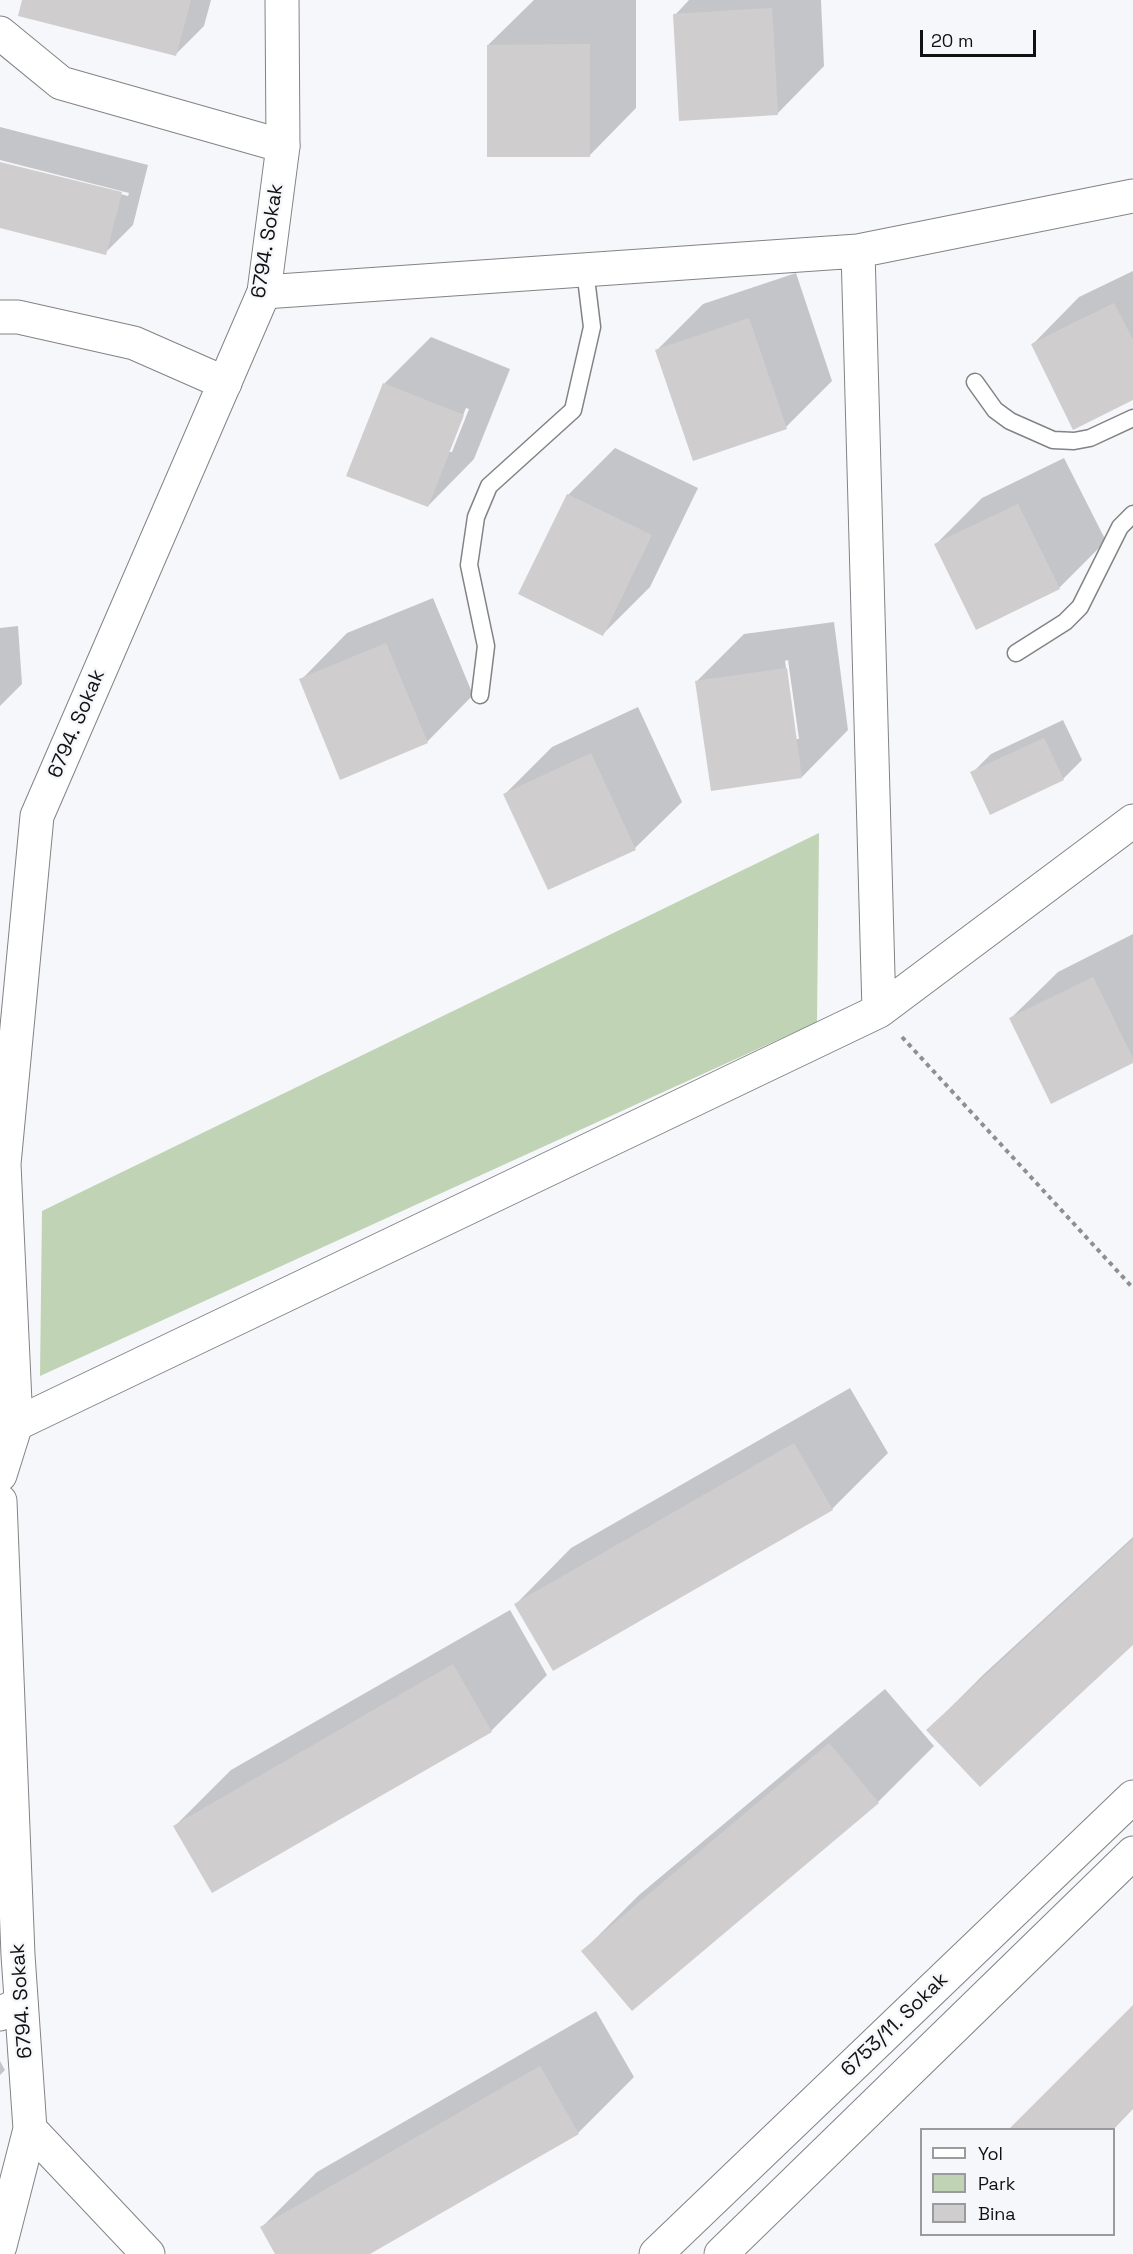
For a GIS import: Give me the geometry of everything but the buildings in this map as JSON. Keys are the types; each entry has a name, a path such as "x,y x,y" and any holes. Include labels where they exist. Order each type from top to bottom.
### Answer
{"street":[{"name":"6794. Sokak","path":"0,1475 16,1424 4,1164 37,816 264,292 283,146 282,0"},
{"path":"0,33 61,82 283,146"},
{"path":"264,292 858,251 1133,196"},
{"path":"858,251 879,1011"},
{"path":"0,317 18,317 134,343 225,383"},
{"path":"16,1424 879,1011 1133,821"},
{"name":"6794. Sokak","path":"0,1501 11,2009 30,2129 9,2174 0,2246"},
{"name":"6753/11. Sokak","path":"656,2254 1133,1797"},
{"path":"721,2254 1133,1853"},
{"path":"30,2129 148,2254"}],"lane":[{"path":"480,695 486,646 469,565 477,517 489,486 573,410 592,327 585,270"},
{"path":"975,382 995,410 1010,421 1053,440 1074,441 1090,438 1133,418"},
{"path":"1016,653 1065,622 1080,607 1120,526 1133,514"}],"path":[{"path":"879,1011 1133,1288"}],"green space":[{"path":"819,833 817,1022 40,1376 42,1211"}]}
